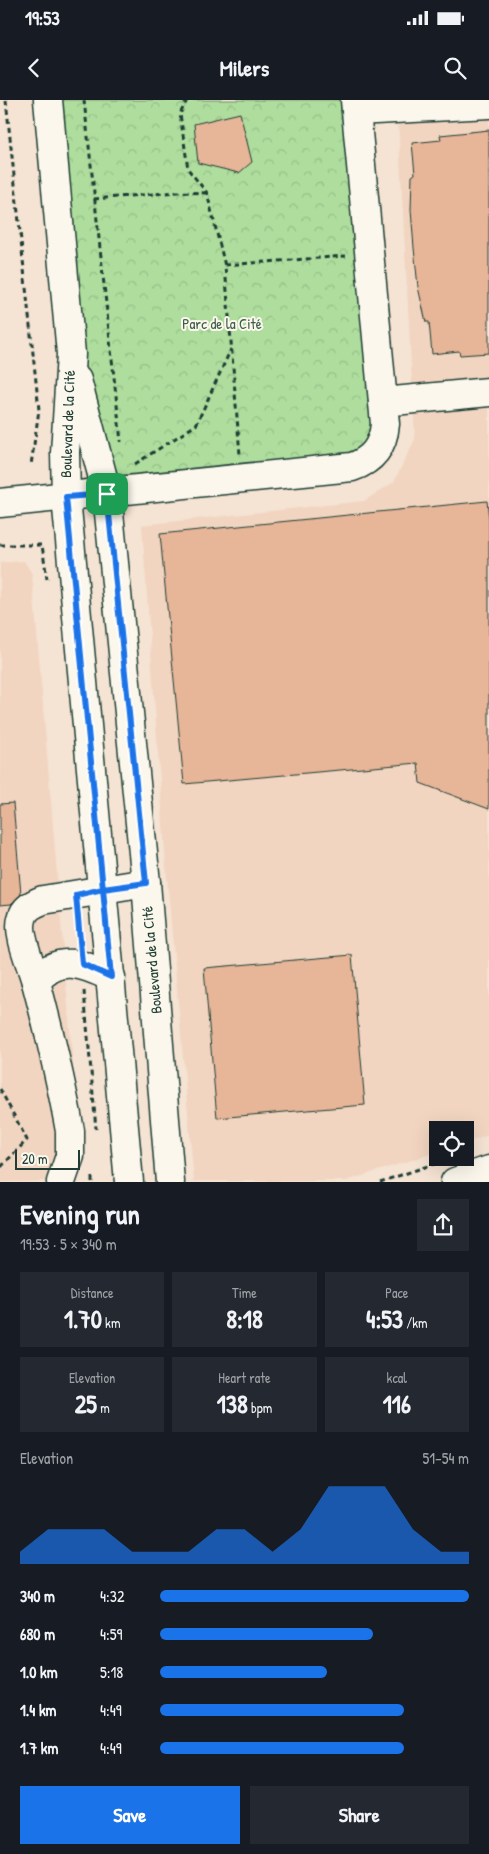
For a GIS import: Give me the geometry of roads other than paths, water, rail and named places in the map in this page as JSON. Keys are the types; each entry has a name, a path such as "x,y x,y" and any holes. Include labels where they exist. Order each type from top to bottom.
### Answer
{"street":[{"name":"Boulevard de la Cité","path":"48,100 71,354 65,453 66,497 129,1182"},
{"path":"0,503 107,494 352,467 366,462 377,451 384,438 385,424 355,105 489,104"},
{"name":"Boulevard de la Cité","path":"71,354 107,494 146,883 170,1182"},
{"path":"383,402 489,392"},
{"path":"61,1182 70,1156 70,1131 36,982 21,930 21,920 25,911 33,904 43,900 146,883"},
{"path":"36,982 43,973 61,964 82,964 111,977"},
{"path":"120,1182 125,1134"},
{"path":"449,1171 489,1170"}],"park label":[{"name":"Parc de la Cité","path":"222,324"}]}
